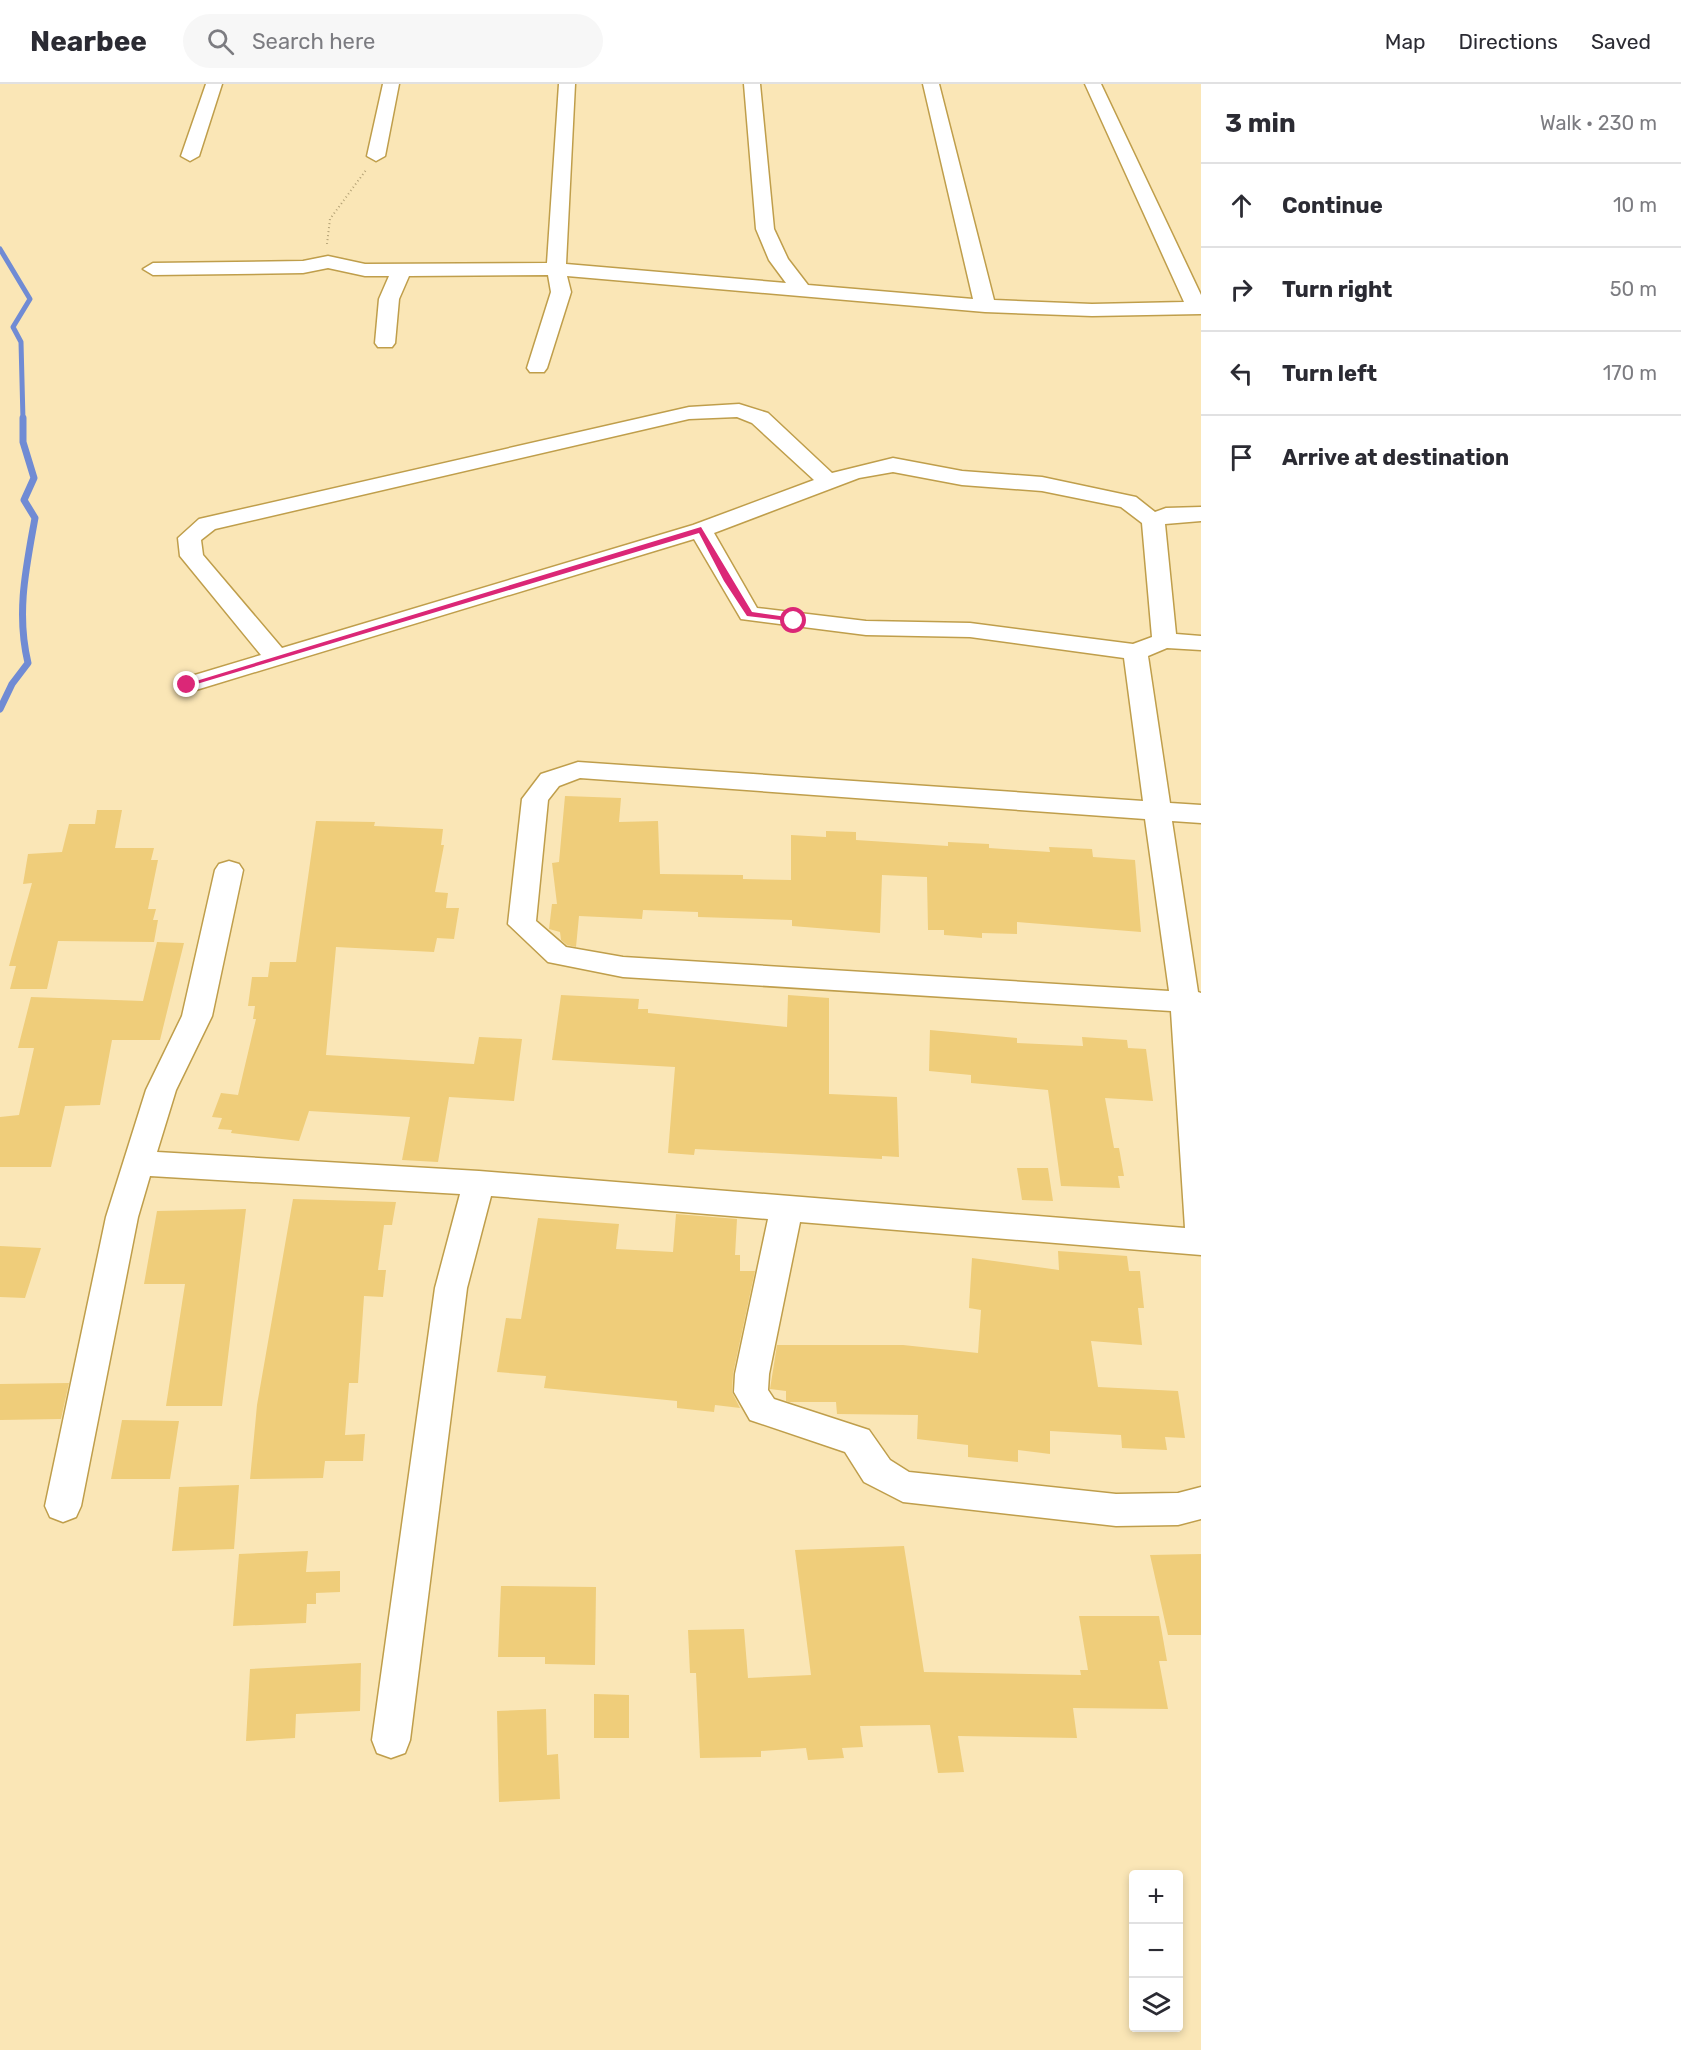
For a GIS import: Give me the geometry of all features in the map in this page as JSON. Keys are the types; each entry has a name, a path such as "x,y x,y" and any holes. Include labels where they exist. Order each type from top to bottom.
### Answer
{"street":[{"path":"190,156 214,84"},
{"path":"376,156 391,84"},
{"path":"537,368 561,292 556,269 567,84"},
{"path":"752,84 765,229 779,260 801,289"},
{"path":"931,84 985,306"},
{"path":"153,269 303,267 328,262 365,270 556,269 985,306 1092,310 1199,308 1093,84"},
{"path":"385,343 389,299 402,269"},
{"path":"277,658 192,556 189,538 207,524 688,412 739,410 760,418 829,482"},
{"path":"187,685 701,530 829,482 877,468 910,466 962,478 1042,484 1128,502 1153,521 1165,642"},
{"path":"1153,521 1166,515 1201,514"},
{"path":"701,530 728,581 749,614 866,628 970,630 1135,652 1165,642 1201,642"},
{"path":"1135,652 1193,1002 1201,1229"},
{"path":"1193,1002 623,967 558,955 522,924 535,800 550,780 578,770 1201,814"},
{"path":"63,1506 122,1217 161,1090 197,1016 229,870"},
{"path":"140,1163 479,1183 1201,1242"},
{"path":"391,1740 451,1288 479,1183"},
{"path":"787,1207 752,1374 751,1392 762,1410 857,1441 877,1471 903,1487 1116,1510 1178,1509 1201,1503"}],"path":[{"path":"328,262 325,252 330,219 355,188 376,156"}],"building":[{"path":"565,796 621,798 619,822 658,821 660,874 743,875 743,879 791,880 791,835 826,837 826,831 856,832 856,840 948,846 948,842 989,844 989,848 1050,852 1049,847 1092,849 1093,857 1135,860 1141,932 1017,922 1017,934 982,933 982,938 944,935 944,930 928,930 927,877 882,875 880,933 792,926 792,920 698,917 698,912 643,910 642,919 579,916 576,947 567,945 561,940 560,932 549,929 552,904 557,904 552,863 559,862"},
{"path":"97,810 122,810 115,848 154,848 151,860 158,860 148,909 156,909 153,920 158,920 154,942 58,941 47,989 10,989 16,966 9,966 32,883 23,884 28,854 62,852 69,824 95,824"},
{"path":"316,821 375,822 374,826 443,829 441,845 444,845 435,892 448,893 446,908 459,908 454,939 437,938 434,952 336,947 326,1055 474,1064 479,1037 522,1039 514,1101 449,1097 438,1162 402,1160 410,1117 309,1111 299,1141 231,1133 232,1130 218,1129 222,1118 212,1117 221,1093 238,1095 256,1019 253,1019 255,1006 248,1006 252,977 268,977 270,962 296,962"},
{"path":"157,942 184,943 160,1040 112,1040 100,1105 65,1106 51,1167 0,1167 0,1117 19,1115 34,1048 18,1048 31,997 143,1001"},
{"path":"561,995 639,999 638,1009 648,1009 648,1013 787,1027 788,995 829,998 829,1094 897,1097 899,1157 882,1156 882,1159 695,1149 694,1155 668,1153 675,1067 552,1060"},
{"path":"930,1030 1017,1038 1017,1043 1083,1046 1082,1037 1127,1040 1128,1048 1146,1049 1153,1101 1105,1098 1114,1148 1119,1148 1124,1176 1118,1176 1120,1188 1061,1186 1048,1090 971,1083 971,1075 929,1071"},
{"path":"1017,1168 1048,1168 1053,1201 1022,1200"},
{"path":"293,1199 396,1202 392,1225 384,1225 378,1270 386,1270 383,1297 364,1296 358,1383 349,1383 345,1435 365,1434 363,1461 325,1461 323,1478 250,1479 257,1405"},
{"path":"246,1209 222,1406 166,1406 185,1284 144,1284 157,1211"},
{"path":"676,1214 737,1219 735,1255 740,1255 740,1271 755,1271 733,1374 732,1392 740,1408 715,1405 714,1412 677,1408 677,1401 544,1388 546,1376 497,1372 506,1318 521,1319 538,1218 619,1224 616,1249 673,1252"},
{"path":"0,1246 41,1248 25,1298 0,1297"},
{"path":"1058,1251 1127,1256 1129,1271 1140,1271 1144,1308 1138,1308 1142,1345 1091,1341 1098,1387 1178,1391 1185,1438 1165,1437 1167,1450 1122,1448 1121,1435 1050,1431 1050,1454 1018,1450 1018,1462 968,1457 968,1445 917,1439 918,1415 837,1414 836,1402 789,1402 786,1401 786,1391 770,1389 777,1345 903,1345 978,1353 981,1310 969,1308 972,1258 1059,1270"},
{"path":"69,1383 61,1419 0,1420 0,1384"},
{"path":"122,1420 179,1421 170,1479 111,1479"},
{"path":"239,1485 234,1549 172,1551 179,1487"},
{"path":"904,1546 924,1672 1081,1675 1080,1670 1088,1670 1079,1616 1159,1616 1167,1661 1159,1661 1168,1709 1073,1708 1077,1738 958,1736 964,1772 938,1773 930,1725 860,1726 863,1747 842,1748 844,1758 808,1760 806,1748 761,1751 761,1757 700,1758 696,1673 690,1673 688,1630 744,1629 748,1678 811,1675 795,1550"},
{"path":"308,1551 306,1572 340,1571 340,1592 316,1593 316,1604 307,1604 306,1623 233,1626 239,1554"},
{"path":"1201,1554 1201,1635 1168,1635 1150,1555"},
{"path":"501,1586 596,1587 595,1665 545,1664 545,1657 498,1657"},
{"path":"361,1663 360,1711 296,1714 295,1738 246,1741 250,1669"},
{"path":"594,1694 629,1695 629,1738 594,1738"},
{"path":"546,1709 547,1755 558,1754 560,1799 499,1802 497,1711"}],"waterway":[{"path":"0,249 30,299 13,327 21,342 23,420"},
{"path":"0,709 12,684 28,663 24,644 23,608 35,518 24,500 34,478 23,442 23,420"}],"route":[{"path":"187,685 701,530 728,581 749,614 794,621"}]}
